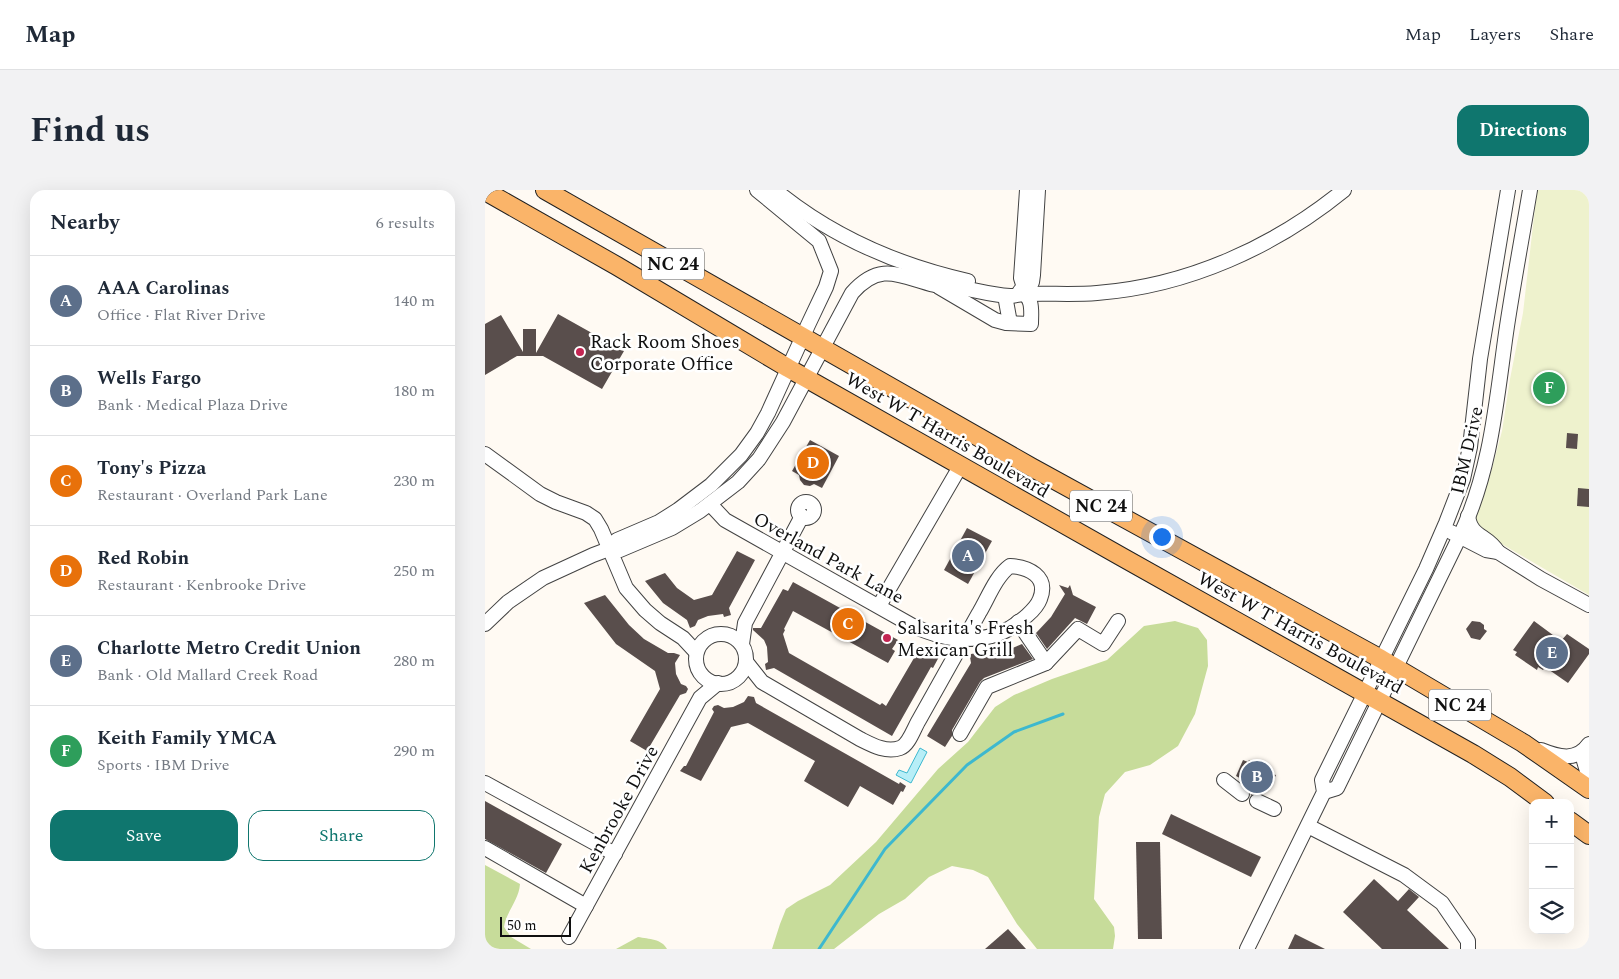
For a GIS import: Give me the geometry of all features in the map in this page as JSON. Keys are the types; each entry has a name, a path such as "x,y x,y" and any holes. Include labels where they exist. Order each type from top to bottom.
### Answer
{"main road":[{"name":"West W T Harris Boulevard","path":"545,190 823,350 1139,527 1381,659 1523,743 1589,789"},
{"name":"West W T Harris Boulevard","path":"485,191 617,266 788,368 1481,758 1539,799"},
{"path":"1574,824 1589,835"}],"street":[{"path":"757,190 819,241 831,271"},
{"path":"775,190 823,224 881,255 944,275 1010,287 1026,294"},
{"path":"937,286 995,320 1031,324 1031,304 1021,278 1027,190"},
{"path":"485,624 526,588 566,566 609,549 620,550 691,518 738,482 754,465 776,434 808,379 850,297 869,278 894,273 967,295 1006,300 1014,300 1026,294 1033,275 1038,190"},
{"path":"937,286 1010,296 1111,292 1160,283 1240,255 1272,240 1316,212 1344,190"},
{"name":"IBM Drive","path":"1507,190 1480,358 1470,447 1463,479 1444,528 1322,780 1325,792 1337,788 1459,536 1483,475 1489,451 1509,314 1531,190"},
{"path":"785,212 852,250 906,276"},
{"path":"609,549 617,540 659,522 678,510 721,476 741,455 763,424 824,292 834,265 828,241 822,233"},
{"path":"1006,300 1010,323"},
{"path":"485,454 540,494 586,513 595,519 626,588 645,610 660,623 700,647"},
{"path":"879,606 961,465"},
{"name":"Overland Park Lane","path":"710,504 725,520 925,631 964,639 1001,633 1019,622 1035,608 1041,598 1042,589 1037,573 1028,569 1010,566 1003,570 964,639"},
{"path":"742,644 745,623 802,516"},
{"path":"1468,516 1469,526 1473,531 1492,543 1498,552"},
{"path":"1444,528 1486,550 1498,552 1589,605"},
{"path":"960,734 987,687 1046,664 1078,629 1103,644 1118,621"},
{"path":"1019,622 1046,664"},
{"path":"728,634 734,628 745,623"},
{"path":"737,679 747,663 746,652 742,644 728,634 713,635 700,647 696,663 701,674 710,682 718,684 724,684 737,679 762,682"},
{"path":"747,663 762,682 860,739 875,747 888,750 898,749 904,746 964,639"},
{"name":"Kenbrooke Drive","path":"700,698 701,674"},
{"name":"Kenbrooke Drive","path":"569,937 700,698 718,684"},
{"path":"1523,743 1555,756 1574,756 1587,746"},
{"path":"1587,746 1584,761 1589,778"},
{"path":"1223,780 1242,794"},
{"path":"485,782 615,854"},
{"path":"1247,949 1325,792"},
{"path":"1257,800 1273,809"},
{"path":"1308,826 1404,875 1442,902 1468,941 1468,949"},
{"path":"485,848 586,906"}],"green space":[{"path":"1537,190 1589,190 1589,595 1483,533 1474,522 1491,472 1502,431 1523,313"},
{"path":"1175,621 1198,628 1207,640 1208,666 1195,714 1178,746 1150,765 1125,772 1105,794 1099,817 1094,899 1114,927 1113,949 1037,949 1017,924 988,877 973,870 952,866 929,877 905,899 879,914 834,949 772,949 786,909 830,885 876,842 938,769 968,742 995,707 1014,695 1052,679 1107,660 1144,626"},
{"path":"485,865 520,884 504,927 511,937 531,949 485,949"},
{"path":"638,937 659,941 667,949 616,949"}],"water":[{"path":"920,748 927,752 911,783 896,775 899,770 907,773"}],"building":[{"name":"Rack Room Shoes Corporate Office","path":"558,314 624,351 602,389 543,356 517,356 485,375 485,324 501,315 523,352 523,329 536,329 536,353"},
{"path":"1567,433 1578,434 1577,449 1566,448"},
{"path":"810,440 839,456 822,488 814,484 810,486 804,485 799,475 792,471"},
{"path":"1578,488 1589,489 1589,507 1577,506"},
{"path":"967,528 992,541 968,584 944,570"},
{"path":"737,551 755,560 729,608 731,615 724,617 723,614 708,616 698,620 695,626 690,628 687,620 663,603 645,581 665,573 677,588 694,600 712,595"},
{"path":"793,582 898,640 892,649 895,651 888,663 793,611 784,629 783,634 789,653 880,705 882,703 886,706 921,646 940,655 933,668 931,667 892,736 774,668 766,670 765,664 768,662 767,647 764,640 753,628 761,628 783,589 788,591"},
{"path":"1059,585 1068,588 1070,585 1073,595 1096,607 1087,624 1075,618 1047,649 1036,633 1051,617 1065,594"},
{"path":"605,595 629,625 644,639 668,653 680,655 675,663 676,674 681,684 688,689 686,693 680,695 647,751 630,741 660,689 655,671 616,644 584,603"},
{"path":"1472,621 1480,622 1487,631 1480,640 1471,638 1466,629"},
{"path":"1534,621 1561,641 1567,634 1589,649 1589,654 1568,683 1545,667 1543,670 1538,667 1537,670 1515,655 1517,652 1513,650"},
{"path":"1022,644 1033,659 984,678 980,682 952,730 952,736 945,747 927,736 971,663 971,654 977,653 978,657 985,657"},
{"path":"748,696 754,697 756,703 899,784 900,782 906,786 903,792 901,791 893,805 860,786 848,807 804,781 815,761 748,723 731,727 701,781 680,771 686,766 714,712 712,709 714,706 733,707 744,702"},
{"path":"1243,760 1248,762 1249,760 1256,764 1257,762 1274,771 1272,774 1276,775 1268,791 1262,789 1261,793 1256,792 1251,795 1250,790 1246,786 1247,782 1236,776"},
{"path":"485,801 562,844 546,873 485,839"},
{"path":"1171,814 1261,857 1251,877 1162,834"},
{"path":"1136,842 1160,842 1162,939 1138,939"},
{"path":"1374,879 1398,901 1409,889 1419,897 1407,910 1449,949 1382,949 1343,912"},
{"path":"1008,929 1026,949 985,949"},
{"path":"1295,934 1325,949 1288,949"}],"waterway":[{"path":"819,949 885,849 967,765 1014,732 1063,714"}],"place":[{"name":"Rack Room Shoes Corporate Office","path":"580,352"},
{"name":"Keith Family YMCA","path":"1549,388"},
{"name":"Red Robin","path":"813,463"},
{"name":"AAA Carolinas","path":"968,556"},
{"name":"Tony's Pizza","path":"848,624"},
{"name":"Salsarita's Fresh Mexican Grill","path":"887,638"},
{"name":"Charlotte Metro Credit Union","path":"1552,653"},
{"name":"Wells Fargo","path":"1257,777"}]}
